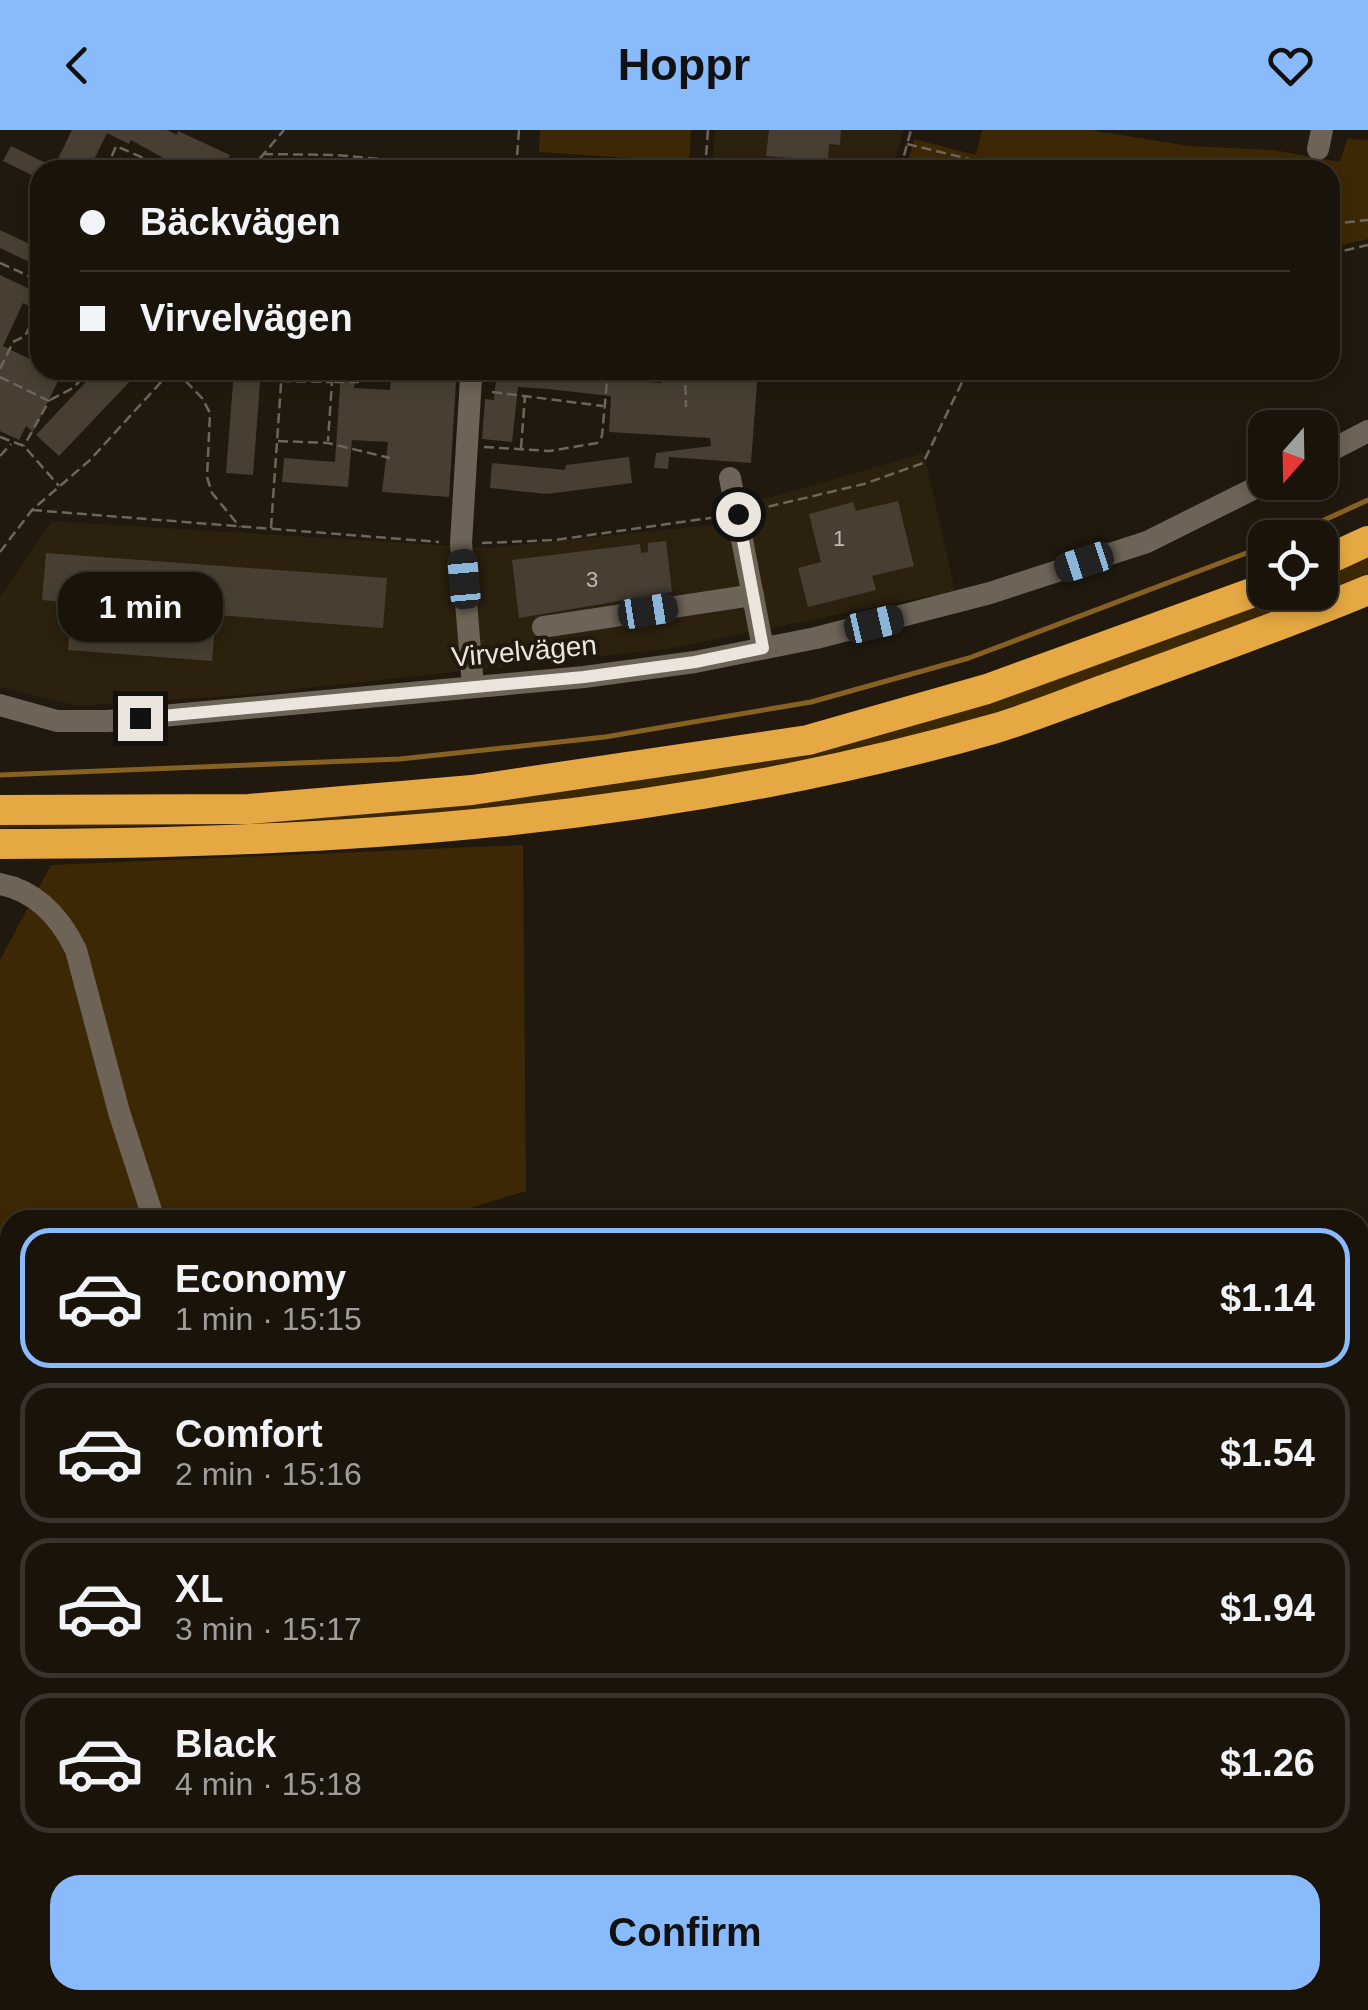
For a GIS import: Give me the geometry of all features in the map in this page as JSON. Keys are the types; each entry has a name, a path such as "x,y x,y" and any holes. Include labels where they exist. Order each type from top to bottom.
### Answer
{"highway":[{"path":"1338,555 1368,541"},
{"path":"0,844 194,841 445,828 625,808 792,778 995,728 1264,632 1368,590"},
{"path":"0,810 250,809 435,794 808,740 987,688 1248,594"}],"street":[{"path":"470,380 461,543 473,686"},
{"path":"1338,447 1368,432"},
{"path":"730,478 763,648"},
{"name":"Virvelvägen","path":"0,705 39,718 81,722 584,677 695,662 904,618 1130,548 1248,492"},
{"path":"543,627 753,596"},
{"path":"0,884 30,894 48,907 76,950 119,1112 151,1210"}],"path":[{"path":"258,160 284,130"},
{"path":"517,160 520,130"},
{"path":"706,160 708,130"},
{"path":"903,160 911,130"},
{"path":"907,144 973,160"},
{"path":"110,160 116,146 148,160"},
{"path":"263,154 387,160"},
{"path":"335,160 336,155"},
{"path":"1340,223 1368,220"},
{"path":"1340,252 1368,245"},
{"path":"0,264 30,277"},
{"path":"0,368 12,342 25,336 30,327"},
{"path":"0,377 49,401"},
{"path":"24,446 49,401 62,396 79,380"},
{"path":"184,380 210,412 207,477 212,493 241,528"},
{"path":"271,531 281,381 362,380"},
{"path":"479,380 525,396 604,406"},
{"path":"466,446 550,452 597,443 602,436 607,380"},
{"path":"685,380 686,406"},
{"path":"32,510 461,543 555,540 738,514 864,484 923,463 963,380"},
{"path":"0,552 32,510 90,460 161,382"},
{"path":"328,443 332,382"},
{"path":"520,450 525,396"},
{"path":"0,436 24,446 60,487"},
{"path":"276,440 328,443 390,458"},
{"path":"0,456 12,442"}],"shaded area":[{"path":"540,130 691,130 689,160 539,152"},
{"path":"715,130 903,130 896,160 713,160"},
{"path":"982,130 1090,130 1189,146 1274,150 1329,160 909,160 914,139 976,155"},
{"path":"1347,139 1368,140 1368,239 1340,246 1340,162"},
{"path":"924,453 955,591 667,649 243,695 78,706 0,687 0,597 52,521 487,548 753,521 754,502"},
{"path":"1368,550 1368,578 1338,589 1338,565"},
{"path":"1248,601 1248,610 1284,610 1075,688 997,712 799,762 701,781 502,807 401,815 200,825 0,828 0,818 617,782"},
{"path":"523,845 526,1191 463,1210 0,1210 0,960 51,865"}],"building":[{"path":"72,130 167,130 177,135 178,131 230,155 228,160 167,160 131,140 129,144 107,133 94,160 57,160"},
{"path":"769,130 841,130 840,145 829,144 828,160 766,156"},
{"path":"11,146 40,160 30,160 30,174 3,161"},
{"path":"0,230 30,244 30,262 0,248"},
{"path":"0,275 30,289 30,306 23,303 3,346 30,359 30,380 58,381 33,432 26,426 19,440 0,431"},
{"path":"88,380 131,380 59,456 36,435"},
{"path":"233,380 260,380 253,475 226,473"},
{"path":"340,380 355,380 354,388 390,390 391,380 456,382 449,497 382,492 388,442 352,440 348,487 282,482 284,458 335,462"},
{"path":"496,380 757,380 751,463 669,457 668,469 654,468 656,453 711,446 710,438 609,432 611,396 548,389 518,387 512,442 482,439 485,399 494,400"},
{"path":"629,457 632,483 547,494 490,488 492,463 565,470 566,465"},
{"path":"898,501 914,566 872,576 876,590 808,607 798,568 821,562 809,514 853,502 856,511"},
{"path":"666,541 672,592 519,618 512,560 640,544 641,553 648,552 648,543"},
{"path":"46,553 387,578 383,628 216,615 212,661 68,650 72,603 42,600"}],"waterway":[{"path":"1324,520 1368,500"},
{"path":"0,775 400,759 605,737 811,702 969,658 1248,552"}],"route":[{"path":"140,718 584,677 763,648 738,514"}]}
